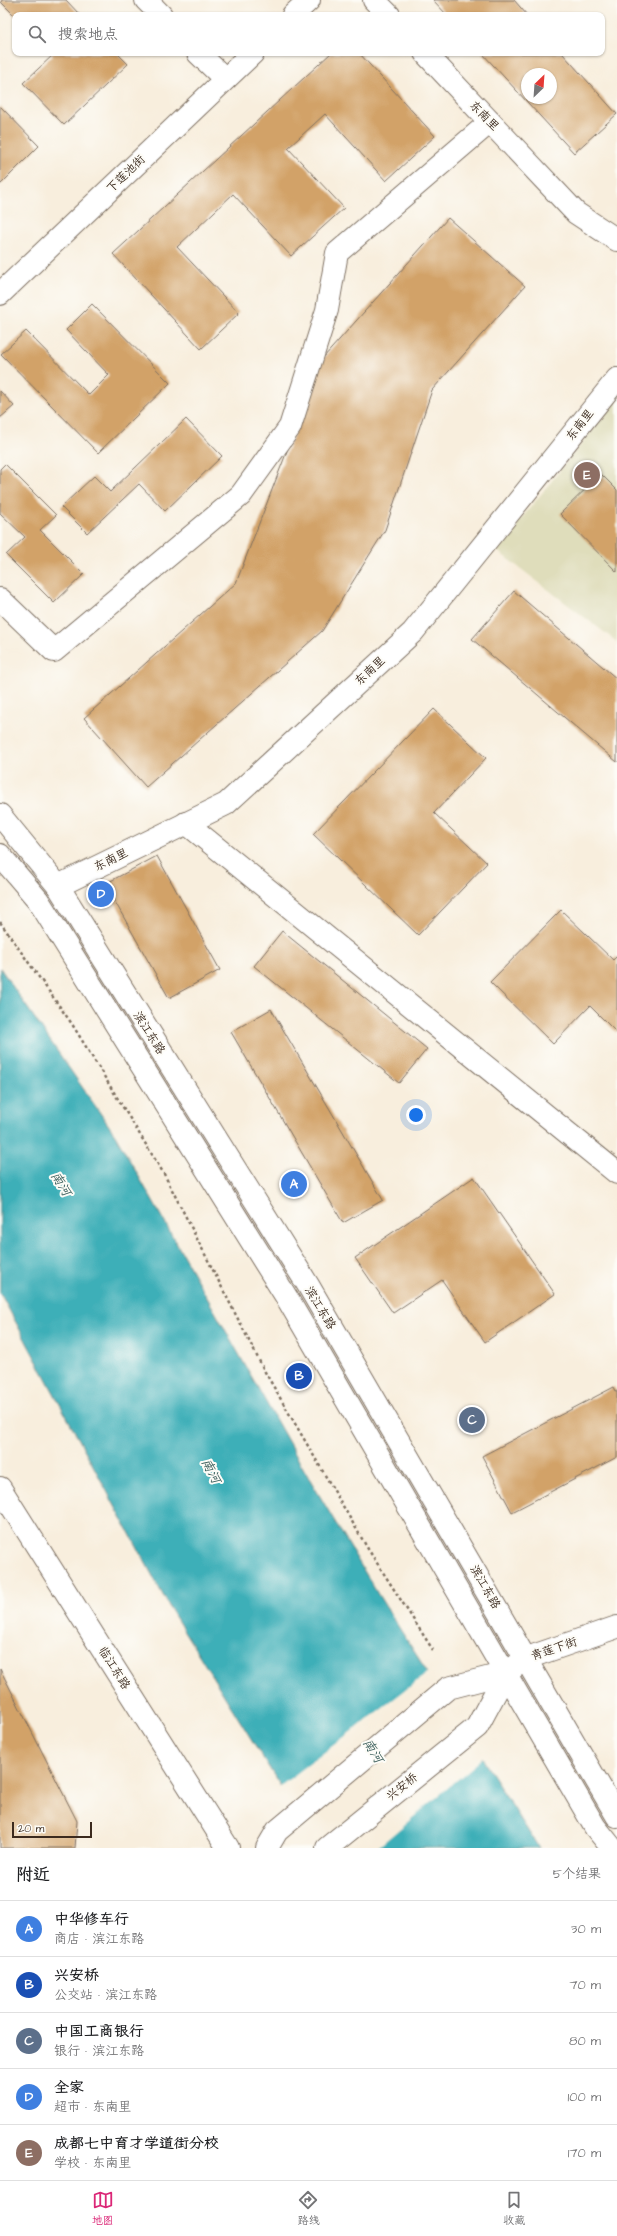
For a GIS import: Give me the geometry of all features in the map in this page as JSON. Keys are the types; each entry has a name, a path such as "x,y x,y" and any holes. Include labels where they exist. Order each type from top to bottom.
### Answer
{"street":[{"path":"146,0 158,12"},
{"path":"296,12 309,0"},
{"path":"374,0 386,12"},
{"path":"201,56 225,80"},
{"name":"下莲池街","path":"0,294 250,56"},
{"name":"东南里","path":"428,56 576,213 617,240"},
{"path":"0,599 54,651 241,495 290,427 327,310 337,253 490,122"},
{"name":"东南里","path":"58,886 226,804 412,632 617,379"},
{"name":"滨江东路","path":"0,815 58,886 308,1286 527,1658 617,1816"},
{"path":"186,823 617,1174"},
{"name":"滨江东路","path":"0,855 38,900 287,1298 595,1827 612,1848"},
{"name":"临江东路","path":"0,1488 228,1848"},
{"name":"青莲下街","path":"477,1727 506,1673 527,1658 617,1627"},
{"path":"272,1840 448,1688 506,1673"},
{"name":"兴安桥","path":"327,1848 477,1727"}],"path":[{"path":"0,922 72,1024 164,1174 266,1372 368,1549 433,1650"}],"shaded area":[{"path":"617,400 617,642 496,550"}],"water":[{"name":"南河","path":"0,968 116,1136 302,1466 379,1596 539,1848 319,1848 171,1610 0,1293"}],"pier":[{"path":"430,1671 484,1757 377,1848 317,1848 279,1787"}],"building":[{"path":"2,0 66,0 77,12 12,13 1,2"},
{"path":"433,0 514,0 524,12 444,12"},
{"path":"52,56 120,56 128,64 64,125 23,83"},
{"path":"328,56 362,56 435,136 386,181 325,114 288,148 344,208 291,256 233,194 177,247 239,313 201,349 113,254"},
{"path":"485,56 565,56 617,114 574,153 529,104 557,104 557,68 521,68 521,95"},
{"path":"0,106 39,146 0,185"},
{"path":"448,218 525,286 432,390 385,530 322,631 146,787 84,718 236,583 323,358"},
{"path":"92,304 170,383 98,453 1,354 26,331 89,395 109,375 66,330"},
{"path":"0,391 14,406 0,418"},
{"path":"186,419 222,456 165,511 139,484 87,533 61,507 94,476 110,492"},
{"path":"5,464 56,515 40,530 84,574 54,603 6,555 25,537 0,513 0,469"},
{"path":"601,474 617,490 617,572 560,514"},
{"path":"514,591 617,679 617,762 472,639"},
{"path":"434,709 486,758 434,813 487,863 418,935 313,834"},
{"path":"157,856 220,970 169,998 105,884"},
{"path":"561,910 613,960 617,956 617,1033 590,1006 553,1044 490,982"},
{"path":"282,931 427,1049 399,1083 254,966"},
{"path":"271,1009 383,1200 343,1223 231,1032"},
{"path":"474,1177 555,1294 485,1342 442,1280 393,1313 355,1258"},
{"path":"614,1387 617,1393 617,1457 512,1512 482,1456"},
{"path":"0,1669 77,1821 75,1848 0,1848"}],"place":[{"name":"成都七中育才学道街分校","path":"587,475"},
{"name":"全家","path":"101,894"},
{"name":"中华修车行","path":"294,1184"},
{"name":"兴安桥","path":"299,1376"},
{"name":"中国工商银行","path":"472,1420"}]}
